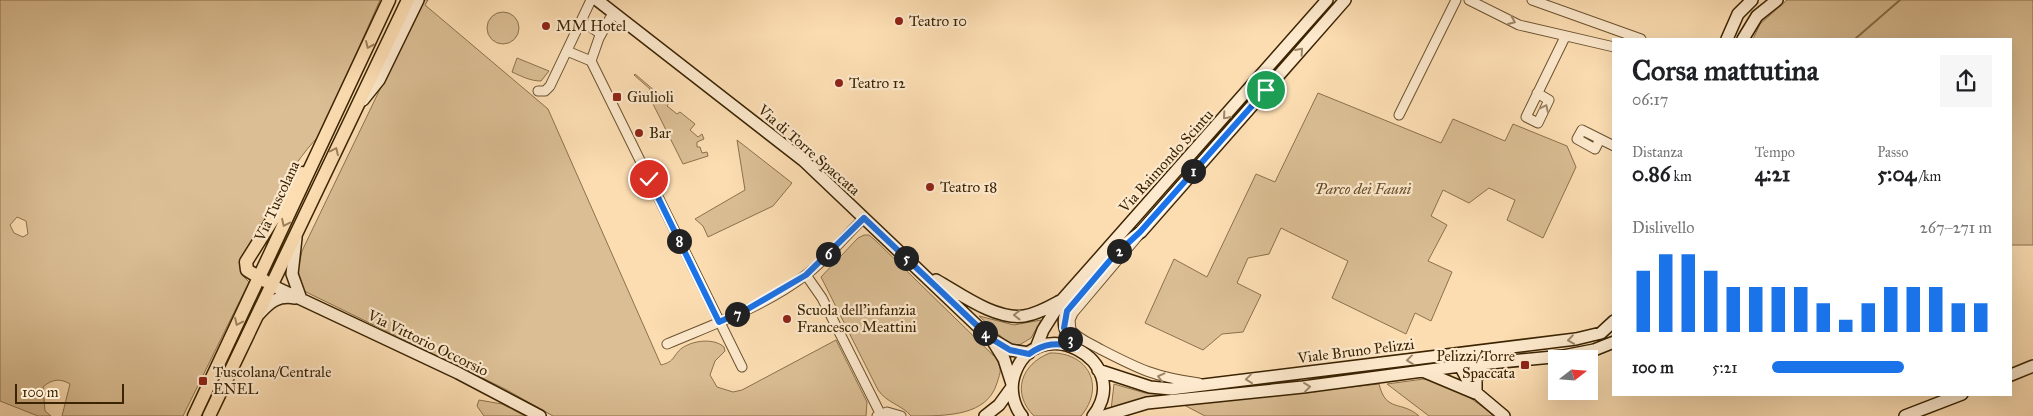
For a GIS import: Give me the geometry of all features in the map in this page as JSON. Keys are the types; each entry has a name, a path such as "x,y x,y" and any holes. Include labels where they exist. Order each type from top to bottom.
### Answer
{"main road":[{"name":"Via Tuscolana","path":"194,416 388,0"},
{"name":"Via Tuscolana","path":"209,416 408,0"},
{"path":"271,285 246,269 247,260 328,132"}],"street":[{"name":"Via Tuscolana","path":"356,107 379,80 418,0"},
{"path":"538,91 545,91 549,88 591,0"},
{"name":"Via di Torre Spaccata","path":"597,0 800,158 990,338 1010,350 1032,351"},
{"name":"Via Raimondo Scintu","path":"985,416 999,405 1012,386 1017,367 1032,351 1062,300 1327,0"},
{"name":"Via Raimondo Scintu","path":"1098,370 1089,356 1076,347 1064,328 1067,311 1112,258 1140,232 1345,0"},
{"path":"1399,115 1456,0"},
{"path":"1469,0 1520,25 1612,46"},
{"path":"1727,38 1738,14 1752,0"},
{"path":"1744,38 1757,16 1777,0"},
{"path":"1536,1 1637,38"},
{"path":"591,61 601,34 613,13"},
{"path":"581,20 601,34"},
{"path":"1600,43 1606,27"},
{"path":"1537,93 1565,36"},
{"path":"567,52 591,61 742,367"},
{"path":"1600,139 1612,145"},
{"path":"667,344 746,310 806,275 864,218"},
{"name":"Via Raimondo Scintu","path":"1140,232 1136,242 1073,313 1070,322 1071,330 1076,335 1128,364 1158,376 1209,384"},
{"path":"297,233 292,274 301,299"},
{"path":"919,271 990,309 1010,316 1032,314 1062,300"},
{"path":"806,275 822,298 879,415 893,412 901,416"},
{"name":"Via Vittorio Occorsio","path":"271,285 463,375 540,416"},
{"name":"Via Vittorio Occorsio","path":"255,318 275,299 286,296 301,299"},
{"name":"Viale Bruno Pelizzi","path":"1098,370 1158,389 1189,387 1588,337 1604,331 1612,323"},
{"name":"Via di Torre Spaccata","path":"990,338 1004,360 1015,404 1022,416"},
{"path":"1032,351 1055,343 1076,347"},
{"name":"Viale Bruno Pelizzi","path":"1104,416 1147,403 1191,400 1579,353 1603,348 1612,343"},
{"path":"1459,354 1460,366 1471,391"},
{"path":"1471,391 1487,363"},
{"path":"1115,376 1128,364"},
{"path":"2012,375 2033,366"},
{"path":"1092,416 1101,398 1102,385 1098,370"},
{"path":"1424,371 1471,391 1504,416"},
{"path":"1189,387 1191,400"},
{"path":"1905,416 1957,396"}],"green space":[{"path":"0,0 380,0 320,135 307,149 285,181 241,267 244,277 249,282 183,416 62,416 70,384 59,380 50,382 43,387 45,411 51,416 38,416 0,401","holes":["17,217 26,221 28,234 23,237 14,233 10,225"]},
{"path":"423,0 428,0 425,5 548,109 661,365 672,360 687,345 704,341 715,342 724,347 725,351 715,361 710,375 717,387 733,392 742,390 836,340 867,402 866,416 553,416 505,389 304,291 298,271 302,251"},
{"path":"1787,0 2033,0 2033,245 2012,245 2012,38 1753,38 1760,24"},
{"path":"503,12 509,13 514,17 518,22 518,34 514,39 509,43 503,44 497,43 492,39 488,34 487,28 488,22 492,17 497,13"},
{"path":"517,58 549,71 541,81 522,77 512,72"},
{"path":"635,74 669,103 667,106 677,114 680,112 695,124 690,130 698,137 702,134 704,139 697,142 697,147 700,147 702,153 707,152 708,156 683,164 652,102 654,100 647,94 650,89"},
{"name":"Parco dei Fauni","path":"1318,93 1441,143 1453,119 1505,141 1513,124 1567,146 1576,167 1543,238 1507,220 1515,200 1489,188 1469,203 1443,190 1431,216 1447,225 1428,261 1452,272 1431,321 1415,313 1406,334 1332,298 1348,261 1281,228 1269,254 1248,258 1237,283 1261,295 1243,332 1222,334 1203,350 1145,323 1174,259 1207,277 1256,174 1275,182"},
{"path":"737,140 792,183 773,206 708,237 703,226 695,219 745,190"},
{"path":"869,235 875,240 996,358 1000,368 997,383 992,394 985,402 964,412 911,416 878,390 821,277 858,238"},
{"path":"979,316 1014,325 1041,320 1031,338 1016,347 1007,342"},
{"path":"1050,353 1063,354 1074,358 1089,373 1092,393 1088,405 1081,416 1034,416 1027,407 1021,389 1022,380 1032,364"},
{"path":"1424,379 1453,388 1494,416 1429,416 1387,384"},
{"path":"1114,384 1145,393 1188,393 1146,397 1111,410"},
{"path":"1379,384 1382,393 1390,403 1406,408 1419,416 1205,416 1184,405"},
{"path":"479,400 502,404 525,416 484,416 477,406"}],"waterway":[{"path":"1856,38 1900,0"}],"place":[{"name":"Teatro 10","path":"899,21"},
{"name":"MM Hotel","path":"546,26"},
{"name":"Teatro 12","path":"839,83"},
{"name":"Giulioli","path":"617,97"},
{"name":"Bar","path":"639,133"},
{"name":"Teatro 18","path":"930,187"},
{"name":"Scuola dell'infanzia Francesco Meattini","path":"787,319"},
{"name":"Pelizzi/Torre Spaccata","path":"1525,365"},
{"name":"Tuscolana/Centrale ENEL","path":"203,381"}],"route":[{"path":"649,179 719,322 746,310 806,275 864,218 990,338 1007,349 1029,354 1036,348 1055,343 1076,347 1064,328 1064,317 1071,305 1112,258 1131,238 1140,232 1215,145 1266,90"}]}
